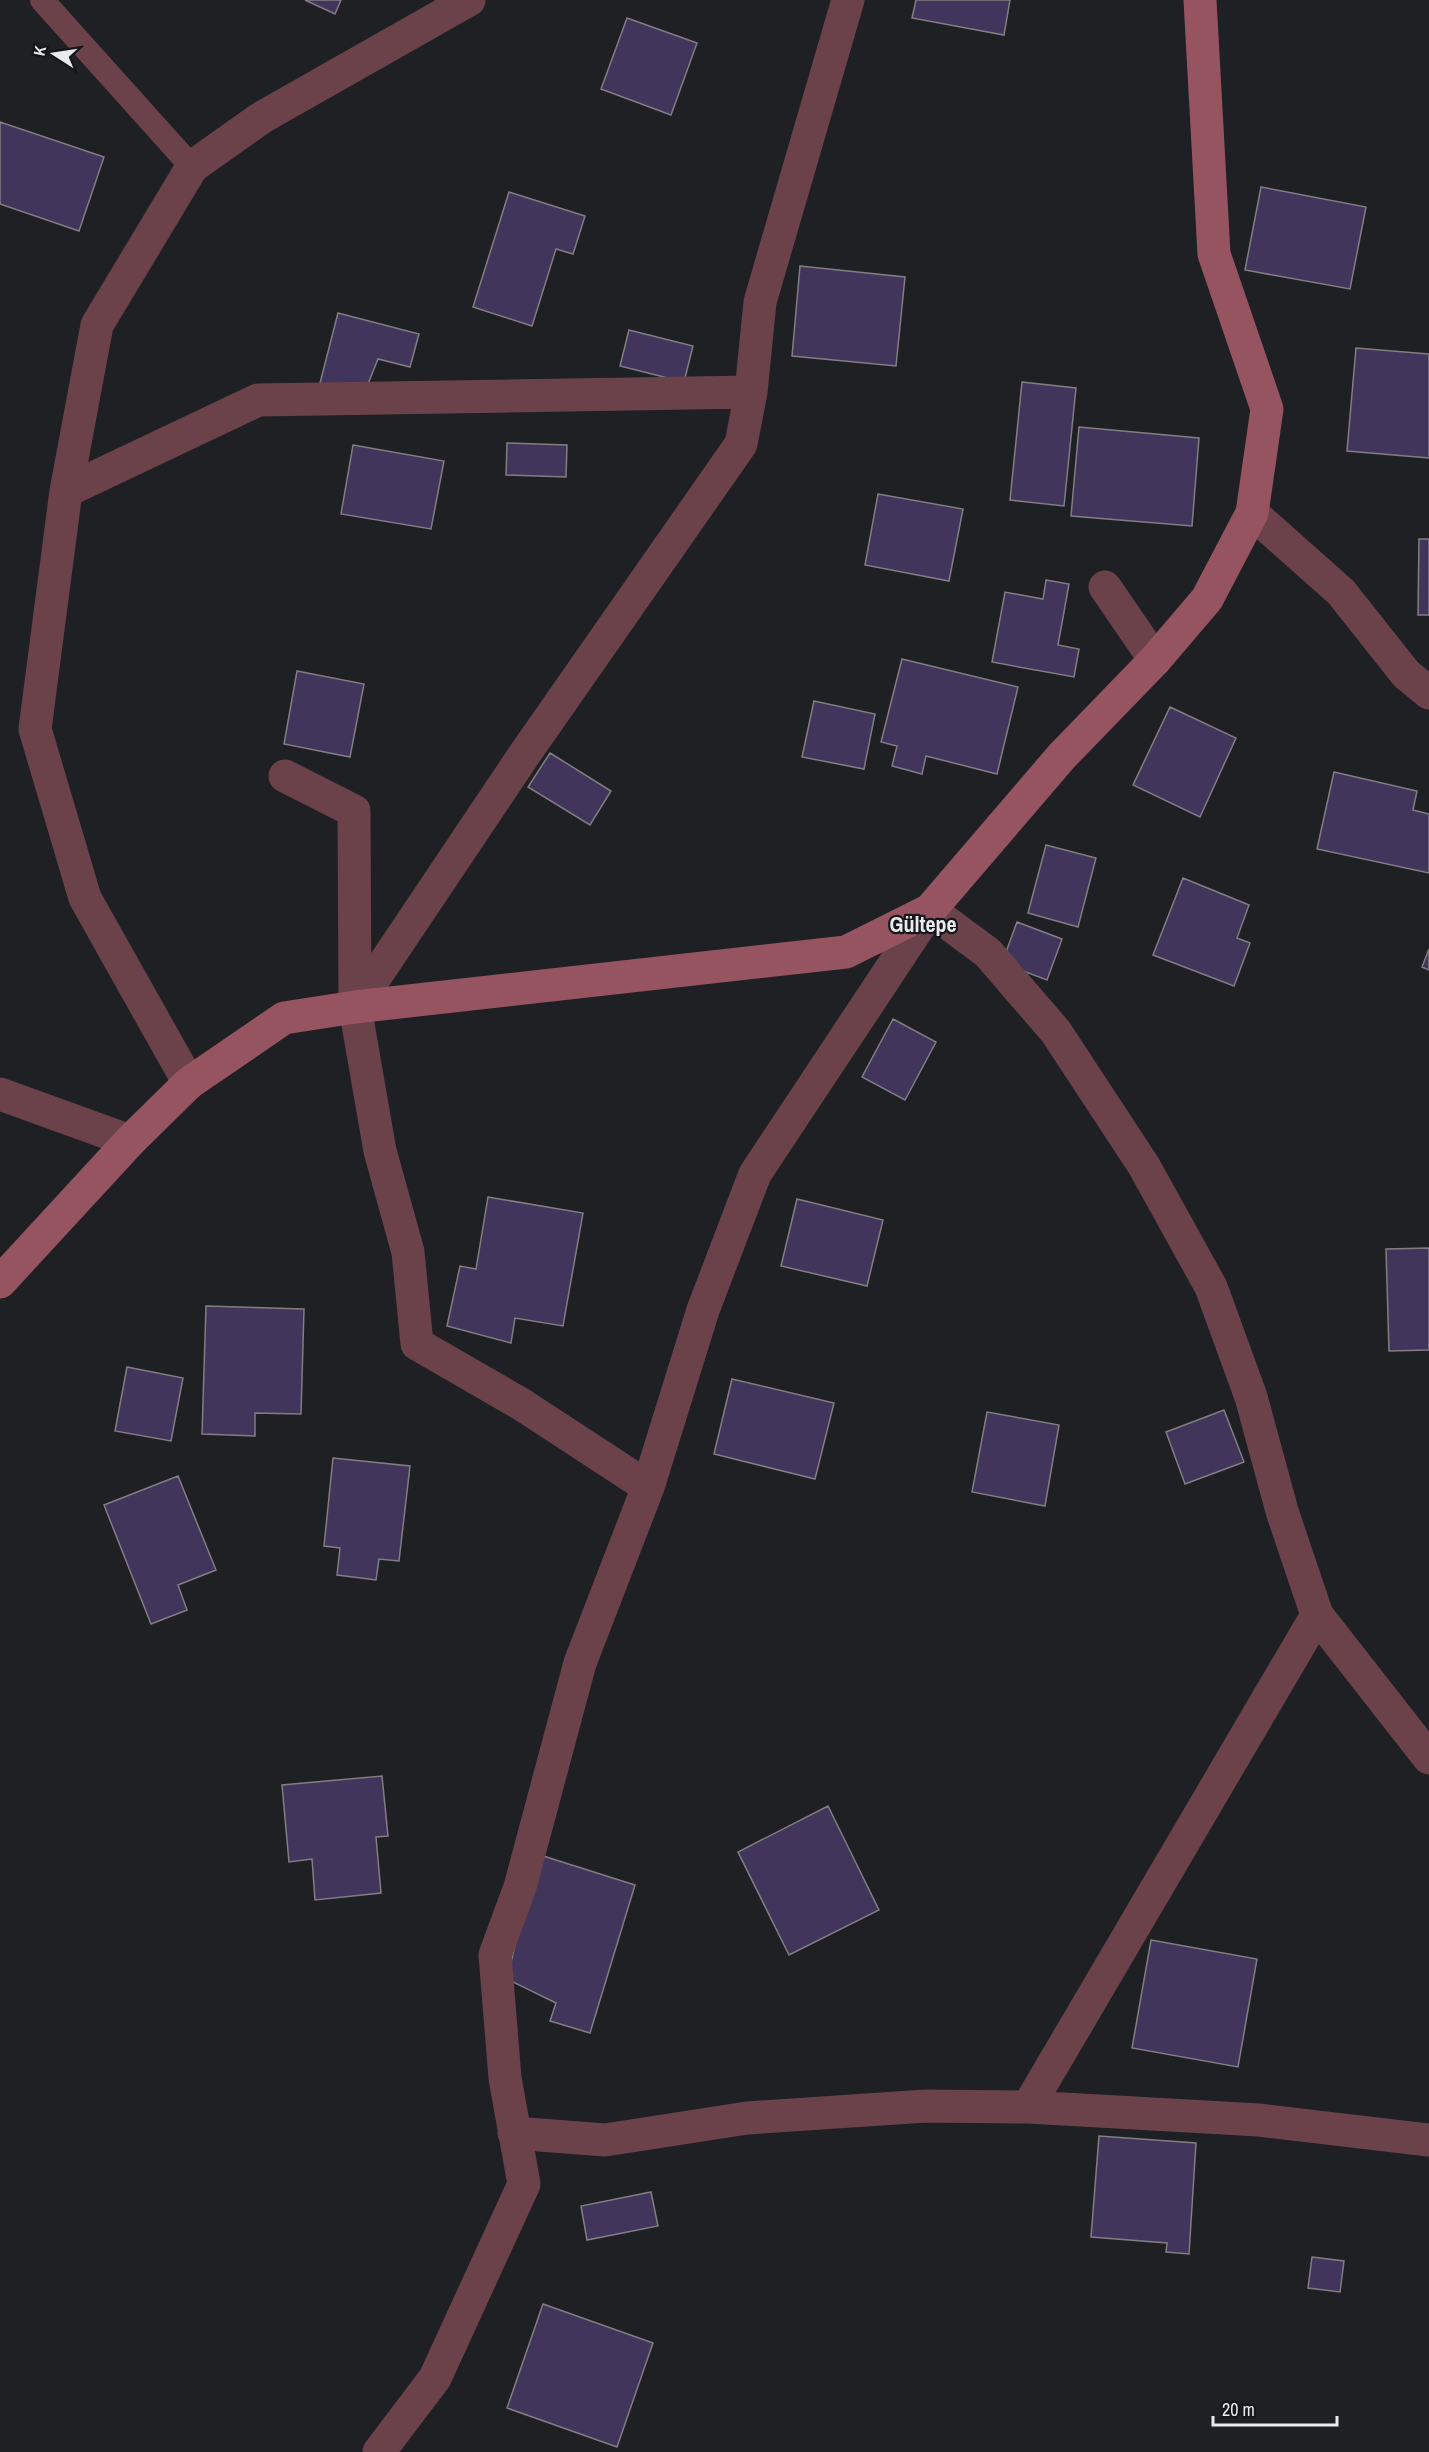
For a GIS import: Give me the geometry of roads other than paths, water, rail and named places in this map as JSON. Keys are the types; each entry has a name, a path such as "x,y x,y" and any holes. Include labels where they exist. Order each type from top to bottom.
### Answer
{"main road":[{"path":"0,1282 130,1141 189,1083 284,1018 355,1007 846,952 930,910 1062,756 1155,660 1207,599 1252,513 1267,410 1214,254 1200,0"}],"street":[{"path":"189,1083 85,898 35,729 66,491 97,325 192,167 261,118 469,0"},
{"path":"355,1007 524,755 741,444 751,392 760,302 848,0"},
{"path":"66,491 258,400 751,392"},
{"path":"1252,513 1341,592 1406,675 1429,693"},
{"path":"1105,587 1155,660"},
{"path":"285,776 354,811 355,1007 380,1151 408,1252 417,1344 521,1404 648,1487"},
{"path":"379,2452 435,2378 524,2184 505,2078 495,1955 520,1887 579,1663 648,1487 703,1310 755,1174 930,910 988,953 1056,1032 1144,1166 1211,1287 1251,1397 1282,1511 1317,1615 1429,1758"},
{"path":"0,1094 130,1141"},
{"path":"1028,2107 1317,1615"},
{"path":"514,2133 605,2140 747,2118 926,2106 1028,2107 1259,2120 1429,2140"}],"lane":[{"path":"42,0 192,167"}],"district":[{"name":"Gültepe","path":"923,924"}]}
